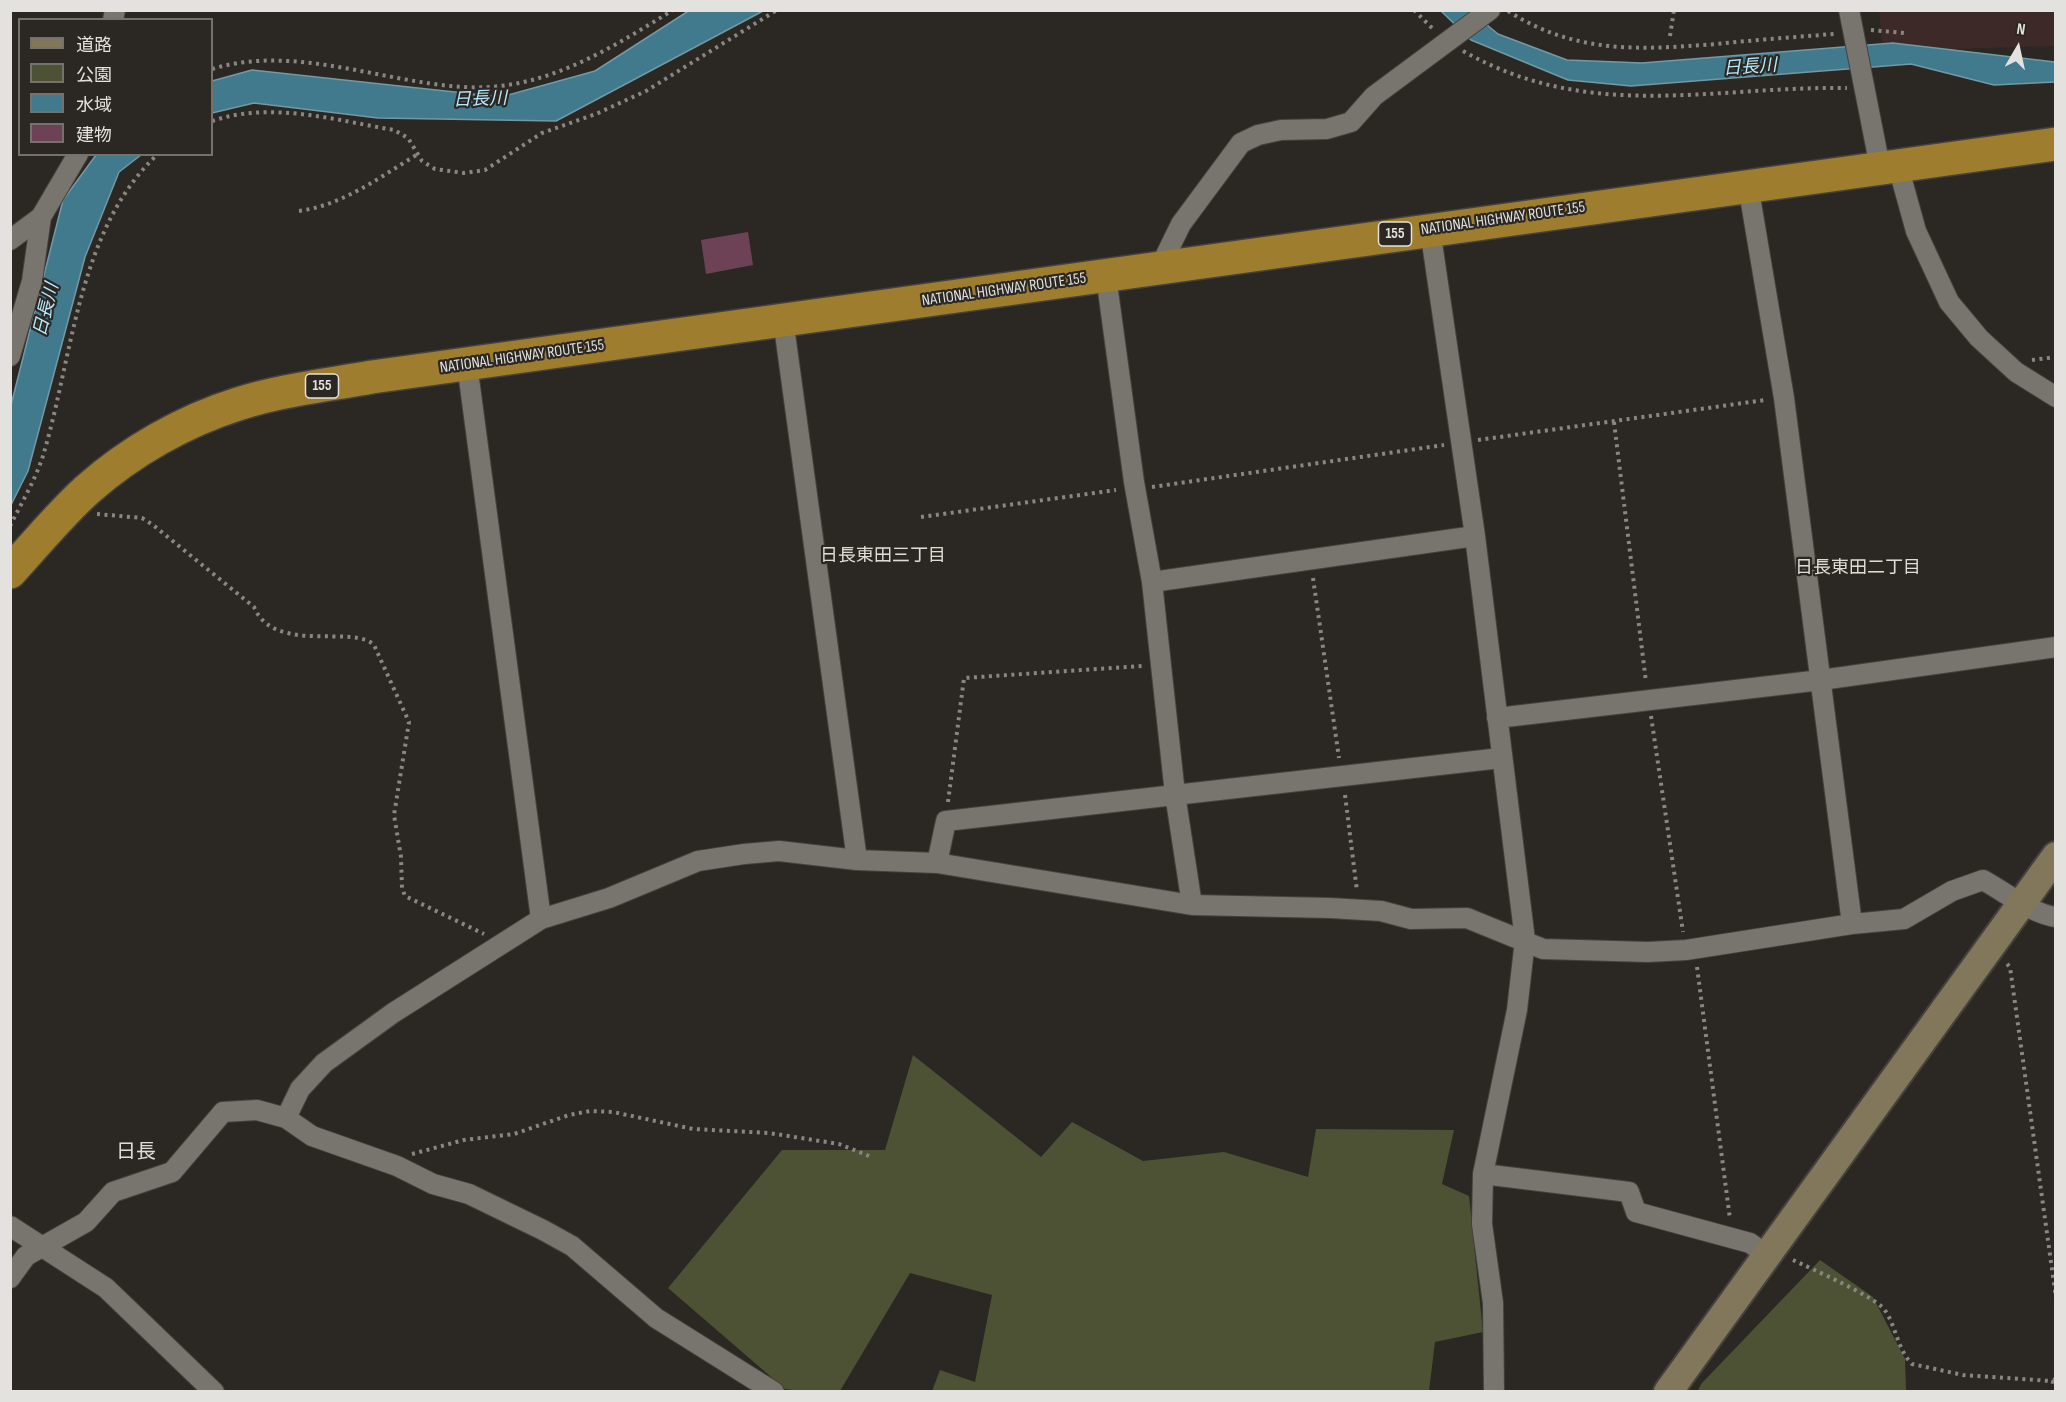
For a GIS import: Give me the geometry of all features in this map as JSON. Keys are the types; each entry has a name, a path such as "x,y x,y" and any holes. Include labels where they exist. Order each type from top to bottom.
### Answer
{"highway":[{"name":"NATIONAL HIGHWAY ROUTE 155","path":"10,572 88,489 155,442 191,422 239,403 351,380 2055,144"}],"street":[{"path":"1159,268 1181,224 1241,143 1258,135 1281,130 1327,129 1351,122 1374,96 1490,10"},
{"path":"1849,10 1864,84 1889,167 1930,265 1949,302 1979,338 2016,372 2055,397"},
{"path":"10,356 32,281 41,217 77,156"},
{"path":"1749,185 1782,382 1852,924"},
{"path":"10,240 41,217"},
{"path":"1430,229 1475,536 1501,758 1526,940 1517,1010 1483,1174 1482,1224 1493,1303 1494,1392"},
{"path":"1106,276 1135,488 1152,582 1175,794 1192,905"},
{"path":"783,319 857,860"},
{"path":"467,364 541,919"},
{"path":"1152,582 1475,536"},
{"path":"1497,718 1821,680 2055,648"},
{"path":"937,862 946,821 1501,758"},
{"path":"286,1118 300,1089 324,1063 393,1013 541,919 609,898 698,861 744,854 779,852 857,860 937,862 1192,905 1381,911 1411,919 1467,918 1526,940 1543,949 1648,952 1695,949 1852,924 1904,919 1952,891 1983,880 2040,915 2055,917"},
{"path":"1668,1392 2055,856"},
{"path":"10,1278 26,1256 43,1249 86,1222 113,1192 172,1172 223,1112 257,1110 286,1118 312,1136 396,1166 433,1184 469,1194 572,1246 656,1318 774,1392"},
{"path":"1483,1174 1629,1192 1636,1212 1750,1243 1771,1252"},
{"path":"13,1230 106,1288 214,1392"}],"path":[{"path":"213,69 265,61 302,63 465,87 516,84 570,69 609,49 673,10"},
{"path":"213,121 228,116 260,112 297,113 394,130 408,138 418,154 435,169 464,173 485,170 542,133 596,114 646,91 777,10"},
{"path":"1414,10 1449,40 1471,55 1563,89 1604,96 1668,97 1864,84"},
{"path":"1508,10 1533,27 1554,35 1578,42 1636,49 1856,37 1870,30 1904,33"},
{"path":"1670,36 1674,10"},
{"path":"299,211 318,208 347,196 418,154"},
{"path":"10,526 41,460 81,302 102,234 114,208 143,168 156,156"},
{"path":"921,517 1135,488"},
{"path":"68,510 142,518 254,607 257,613 276,630 319,637 368,639 386,667 409,722 394,814 401,857 402,888 405,896 481,932 498,945"},
{"path":"1311,559 1358,910"},
{"path":"946,821 964,678 1161,665"},
{"path":"1695,949 1733,1239"},
{"path":"1988,949 2010,967 2055,1298"},
{"path":"396,1166 404,1156 420,1150 464,1140 514,1134 570,1115 590,1111 635,1116 693,1129 769,1133 839,1144 869,1156"},
{"path":"1771,1252 1836,1280 1884,1308 1894,1334 1912,1364 1963,1375 2055,1383"},
{"path":"2050,1381 2055,1378"}],"shaded area":[{"path":"1879,11 2055,11 2055,46 1883,51"}],"green space":[{"path":"913,1055 1041,1157 1072,1122 1143,1161 1224,1152 1308,1177 1316,1129 1454,1130 1442,1184 1469,1196 1483,1332 1435,1342 1429,1391 932,1391 940,1370 975,1382 992,1295 910,1273 840,1391 785,1389 668,1288 782,1150 885,1150"},
{"path":"1820,1260 1873,1297 1905,1359 1906,1391 1698,1391 1701,1384"}],"water":[{"name":"日長川","path":"690,10 763,11 556,121 378,118 254,103 213,113 213,81 252,70 501,97 595,71"},
{"name":"日長川","path":"1441,11 1470,11 1498,34 1567,60 1642,63 1893,43 2055,62 2055,82 1994,85 1911,64 1631,86 1568,80 1471,40"},
{"name":"日長川","path":"95,156 140,156 119,172 85,257 28,471 11,505 11,405 63,200"}],"building":[{"path":"748,232 753,265 706,274 701,240"}],"district":[{"name":"日長東田三丁目","path":"883,556"},
{"name":"日長東田二丁目","path":"1858,568"},
{"name":"日長","path":"136,1153"}]}
